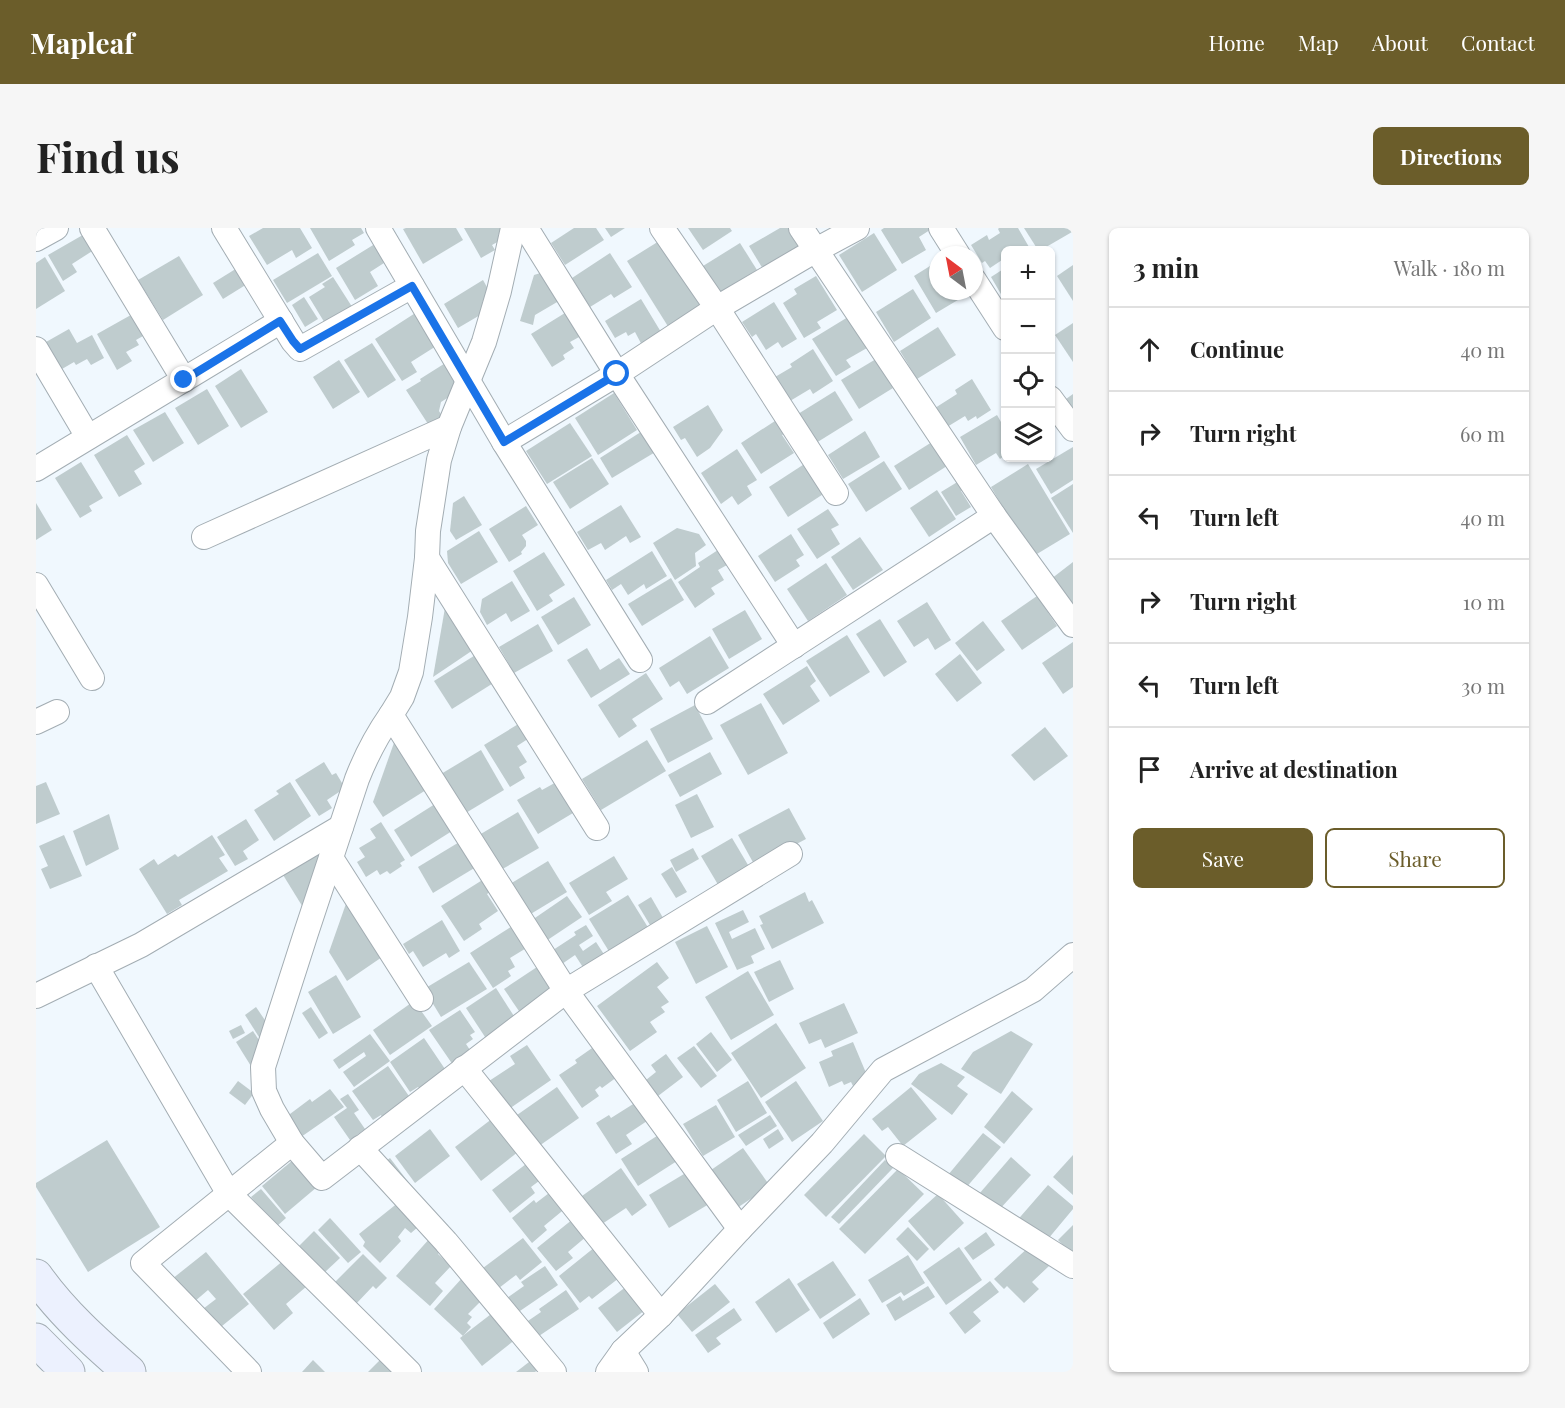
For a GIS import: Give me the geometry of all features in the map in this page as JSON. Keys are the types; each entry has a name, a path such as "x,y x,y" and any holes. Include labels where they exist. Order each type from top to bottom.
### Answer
{"main road":[{"path":"36,1276 48,1293 90,1338 129,1372"},
{"path":"36,1340 68,1372"}],"street":[{"path":"36,239 56,228"},
{"path":"92,228 184,380"},
{"path":"224,228 280,321 300,349 412,286"},
{"path":"378,228 504,442 640,660"},
{"path":"662,228 717,308 836,493"},
{"path":"801,228 994,516 1073,625"},
{"path":"504,442 617,374 717,308 857,228"},
{"path":"941,228 952,246"},
{"path":"525,229 794,646"},
{"path":"525,229 499,291 484,342 449,427 439,460 411,672 402,697 378,733 363,764 263,1067 264,1091 272,1109 292,1143 322,1178 566,991 790,854"},
{"path":"983,294 1001,322"},
{"path":"36,468 280,321"},
{"path":"36,348 88,437"},
{"path":"1055,405 1073,429"},
{"path":"204,537 449,427"},
{"path":"707,702 994,516"},
{"path":"427,558 597,828"},
{"path":"38,590 92,678"},
{"path":"391,715 566,991 740,1230"},
{"path":"36,996 141,945 341,827"},
{"path":"331,858 421,999"},
{"path":"608,1372 623,1352 661,1315 822,1143 883,1070 1033,990 1072,958"},
{"path":"96,966 229,1194 409,1372"},
{"path":"464,1068 661,1315"},
{"path":"249,1372 143,1263 292,1143"},
{"path":"360,1148 446,1242 554,1372"},
{"path":"898,1156 1073,1266"},
{"path":"623,1352 636,1372"}],"building":[{"path":"263,228 300,228 312,248 296,258 292,250 267,265 249,236"},
{"path":"310,228 361,228 364,233 352,240 355,245 329,261"},
{"path":"456,228 463,240 423,264 403,229"},
{"path":"464,228 504,228 505,230 498,235 501,240 492,245 495,250 481,258"},
{"path":"574,228 596,228 604,240 565,265 551,243"},
{"path":"605,228 625,228 611,237"},
{"path":"688,228 730,228 732,231 703,250"},
{"path":"780,228 789,228 803,252 766,274 749,246"},
{"path":"884,228 933,228 919,237 926,250 902,264 881,230"},
{"path":"1018,228 1028,246 1001,246 1001,261 990,268 985,261 983,262 983,246 971,245 987,235 989,240 1000,233 998,229"},
{"path":"1024,228 1070,228 1072,232 1048,246 1035,246"},
{"path":"88,232 97,248 72,264 77,272 63,281 48,255"},
{"path":"874,233 897,270 862,292 839,255"},
{"path":"664,238 706,304 669,328 627,261"},
{"path":"378,242 386,255 381,257 384,263 370,272 378,286 355,300 336,268"},
{"path":"740,243 757,270 719,293 703,266"},
{"path":"318,253 332,276 287,303 273,280"},
{"path":"610,253 632,287 614,298 611,294 590,307 572,278"},
{"path":"179,256 203,295 163,320 138,280"},
{"path":"45,257 65,291 36,309 36,263"},
{"path":"242,265 252,281 223,299 213,283"},
{"path":"1073,265 1073,301 1057,276"},
{"path":"929,267 929,300 958,300 936,313 914,276"},
{"path":"547,271 564,298 535,315 533,325 520,321 534,275"},
{"path":"1001,271 1001,294 991,277"},
{"path":"816,276 837,310 817,322 821,328 804,338 783,303 797,294 794,289"},
{"path":"333,277 356,313 326,325 309,297 325,287 322,284"},
{"path":"483,280 492,296 482,302 487,311 458,328 444,304"},
{"path":"913,289 931,318 894,342 876,312"},
{"path":"304,297 318,319 305,327 292,305"},
{"path":"641,299 664,337 644,349 635,332 628,336 626,332 615,338 605,321"},
{"path":"774,302 797,339 782,348 778,342 766,350 756,334 752,337 742,322"},
{"path":"573,308 581,336 570,342 574,348 563,355 565,359 552,367 531,334"},
{"path":"420,310 441,343 411,362 417,372 402,381 375,339"},
{"path":"138,311 150,332 136,340 139,345 126,352 132,361 117,370 97,334"},
{"path":"848,317 867,348 846,360 851,367 836,376 812,339"},
{"path":"1073,323 1073,362 1055,335"},
{"path":"938,327 956,355 917,379 900,351"},
{"path":"69,329 77,343 92,335 104,358 91,365 87,359 76,365 74,362 62,369 46,342"},
{"path":"372,343 396,380 368,398 344,360"},
{"path":"813,349 833,381 813,394 810,389 790,401 775,377 792,367 790,364"},
{"path":"876,359 893,388 859,409 841,380"},
{"path":"339,360 360,392 333,409 313,377"},
{"path":"447,362 463,388 441,402 439,411 442,416 428,424 406,390"},
{"path":"241,369 268,412 241,428 215,386"},
{"path":"972,379 991,410 977,419 976,416 968,421 965,416 947,427 935,408 957,394 955,390"},
{"path":"207,389 229,426 198,445 175,408"},
{"path":"835,391 853,420 816,443 798,414"},
{"path":"614,393 637,430 598,455 575,418"},
{"path":"1073,394 1073,411 1066,399"},
{"path":"708,405 723,430 710,448 697,457 685,438 681,440 673,427"},
{"path":"165,412 184,443 153,462 133,430"},
{"path":"997,415 1001,422 1001,458 996,453 976,465 960,437"},
{"path":"778,419 786,433 782,435 794,453 761,474 741,443"},
{"path":"570,423 592,456 547,484 526,451"},
{"path":"644,430 657,451 612,478 600,458"},
{"path":"865,431 880,457 843,479 828,455"},
{"path":"127,435 145,464 134,471 142,484 119,497 94,455"},
{"path":"932,442 947,466 909,490 894,466"},
{"path":"1073,447 1073,480 1051,494 1036,469 1048,462 1055,462 1055,458"},
{"path":"737,449 757,480 747,486 752,495 738,505 732,496 721,504 701,473"},
{"path":"592,458 609,484 570,509 553,482"},
{"path":"809,461 828,491 788,517 769,487"},
{"path":"884,461 902,489 866,512 848,484"},
{"path":"81,462 103,498 89,506 92,511 80,518 55,478"},
{"path":"1028,464 1070,534 1032,557 991,487"},
{"path":"959,481 964,489 961,491 971,507 956,516 941,492"},
{"path":"1073,484 1073,533 1051,498"},
{"path":"937,490 956,519 929,537 910,508"},
{"path":"464,496 482,525 456,540 450,531 453,503"},
{"path":"36,503 52,530 36,540"},
{"path":"621,505 641,537 630,543 626,536 605,550 601,543 588,550 577,532"},
{"path":"526,506 538,525 522,535 526,546 522,554 509,562 489,529"},
{"path":"828,509 839,525 831,529 840,544 817,559 797,529"},
{"path":"677,528 699,534 706,545 695,553 696,566 675,580 653,543"},
{"path":"479,531 498,562 461,584 448,563 447,551"},
{"path":"791,534 804,555 796,560 800,566 775,582 758,556"},
{"path":"860,537 883,570 853,590 831,557"},
{"path":"718,550 727,565 718,570 724,580 711,588 715,594 695,608 678,582 700,567 698,563"},
{"path":"652,551 667,576 646,589 644,584 628,595 621,584 612,590 606,580"},
{"path":"544,552 565,585 549,595 553,601 537,611 513,571"},
{"path":"1073,562 1073,608 1051,579"},
{"path":"826,563 847,595 808,621 787,589"},
{"path":"671,578 684,600 642,626 628,604"},
{"path":"512,581 530,611 511,622 506,613 487,625 480,612 482,599"},
{"path":"1037,596 1057,626 1022,650 1001,621"},
{"path":"574,597 591,625 558,645 541,617"},
{"path":"446,602 476,648 433,677"},
{"path":"927,602 951,640 935,650 928,638 914,647 897,621"},
{"path":"745,610 762,639 729,659 712,629"},
{"path":"880,619 907,662 884,677 856,634"},
{"path":"983,621 1005,650 977,671 955,643"},
{"path":"538,624 553,651 514,673 499,647"},
{"path":"847,635 870,672 830,697 806,661"},
{"path":"710,636 729,668 687,694 679,681 670,687 659,668"},
{"path":"1073,642 1073,687 1063,694 1042,663"},
{"path":"587,648 600,670 619,658 630,674 591,698 567,660"},
{"path":"477,654 495,682 452,709 434,681"},
{"path":"960,654 982,683 957,702 935,674"},
{"path":"807,666 816,681 810,686 820,701 783,725 763,694"},
{"path":"646,673 663,699 632,719 637,726 619,738 598,705"},
{"path":"761,703 788,753 748,775 720,725"},
{"path":"695,705 713,739 668,763 650,729"},
{"path":"525,720 534,735 517,746 527,762 519,767 525,778 510,787 484,745"},
{"path":"1045,727 1068,756 1034,781 1011,755"},
{"path":"395,740 426,790 383,817 373,802"},
{"path":"647,740 666,771 601,810 582,779"},
{"path":"481,750 504,790 464,814 441,774"},
{"path":"710,752 722,774 680,797 668,775"},
{"path":"324,762 332,775 336,773 345,788 327,800 332,808 319,816 295,780"},
{"path":"560,780 578,810 538,834 517,800 540,787 542,790"},
{"path":"46,782 60,814 36,824 36,786"},
{"path":"290,782 311,816 274,841 254,810 279,794 276,791"},
{"path":"697,794 714,827 691,838 675,805"},
{"path":"435,804 452,831 411,857 394,830"},
{"path":"789,808 806,839 755,866 738,835"},
{"path":"518,812 539,848 499,871 479,835"},
{"path":"109,814 119,849 86,866 73,831"},
{"path":"246,819 259,840 243,851 248,859 235,866 217,837"},
{"path":"381,822 405,860 400,863 402,866 390,874 387,871 380,875 377,870 366,877 357,862 365,857 359,848 376,838 370,829"},
{"path":"64,835 82,876 50,889 41,869 48,866 39,846"},
{"path":"212,835 225,855 219,858 228,871 179,900 182,905 167,914 139,869 154,859 158,865 175,854 178,857"},
{"path":"732,838 751,870 720,888 701,856"},
{"path":"461,841 476,867 433,893 418,867"},
{"path":"693,848 699,859 676,872 670,860"},
{"path":"323,851 304,909 280,870"},
{"path":"614,856 628,879 606,892 612,901 589,915 569,883"},
{"path":"548,861 567,892 529,915 510,884"},
{"path":"672,867 687,892 676,898 661,874"},
{"path":"484,879 491,891 487,894 498,911 479,924 482,929 464,941 441,906"},
{"path":"805,892 809,902 812,900 824,923 772,949 760,925 763,924 759,916"},
{"path":"628,895 649,929 610,953 589,919"},
{"path":"567,896 582,917 546,941 532,920"},
{"path":"651,897 666,923 653,930 638,905"},
{"path":"348,898 385,955 347,981 329,952"},
{"path":"743,910 749,922 729,932 732,939 755,928 765,949 751,956 754,963 737,970 715,923"},
{"path":"442,920 460,951 449,958 446,953 423,967 413,951 409,954 403,944"},
{"path":"514,925 528,947 510,958 515,967 508,971 511,976 493,988 470,953"},
{"path":"586,925 593,936 579,945 583,951 596,942 607,959 586,972 575,955 559,966 550,952 576,935 574,932"},
{"path":"707,926 728,967 696,984 675,942"},
{"path":"780,960 794,989 769,1002 754,972"},
{"path":"469,962 487,989 441,1017 424,989"},
{"path":"657,962 669,978 657,987 669,1002 661,1007 665,1012 650,1022 657,1032 630,1051 597,1006"},
{"path":"537,967 556,996 523,1017 504,989"},
{"path":"748,971 774,1015 731,1040 705,997"},
{"path":"336,975 361,1017 333,1034 308,992"},
{"path":"496,988 519,1024 489,1043 466,1008"},
{"path":"414,1001 432,1026 390,1055 373,1030"},
{"path":"844,1003 858,1033 825,1048 821,1039 809,1044 799,1023"},
{"path":"256,1007 271,1029 259,1037 245,1015"},
{"path":"311,1007 328,1033 319,1039 302,1013"},
{"path":"460,1010 475,1032 470,1035 473,1039 466,1044 472,1053 453,1065 429,1030"},
{"path":"776,1023 806,1068 761,1098 731,1053"},
{"path":"241,1025 245,1033 233,1039 229,1031"},
{"path":"253,1031 264,1048 254,1071 236,1042"},
{"path":"1011,1031 1033,1044 1001,1094 961,1069 973,1052"},
{"path":"711,1032 732,1060 717,1072 696,1044"},
{"path":"370,1034 390,1061 354,1087 343,1072 366,1056 364,1052 339,1069 333,1060"},
{"path":"424,1038 447,1072 421,1090 418,1087 410,1092 390,1062"},
{"path":"853,1042 869,1080 853,1086 851,1082 844,1085 842,1081 829,1087 819,1062 833,1056 831,1051"},
{"path":"527,1045 551,1080 509,1109 489,1081 515,1064 510,1056"},
{"path":"595,1046 617,1077 602,1088 600,1086 595,1090 599,1096 582,1108 559,1075 577,1063 575,1060"},
{"path":"694,1046 717,1076 701,1088 677,1058"},
{"path":"666,1054 683,1077 658,1096 646,1080 656,1072 651,1065"},
{"path":"941,1063 965,1077 957,1086 968,1094 952,1115 911,1084 919,1074"},
{"path":"388,1066 411,1099 383,1119 381,1115 373,1120 352,1091"},
{"path":"238,1081 254,1093 245,1105 229,1093"},
{"path":"748,1081 767,1113 736,1132 717,1100"},
{"path":"796,1081 823,1121 792,1142 765,1102"},
{"path":"557,1087 579,1118 539,1146 517,1115"},
{"path":"911,1087 937,1119 903,1146 888,1127 882,1131 872,1119"},
{"path":"330,1089 344,1107 301,1137 286,1117 310,1099 312,1102"},
{"path":"1012,1091 1033,1109 1004,1144 984,1127"},
{"path":"348,1094 359,1110 354,1113 365,1129 350,1140 334,1117 347,1108 340,1099"},
{"path":"638,1101 650,1119 626,1135 632,1144 616,1154 596,1123 609,1115 611,1118"},
{"path":"716,1105 735,1137 703,1156 683,1124"},
{"path":"497,1115 523,1148 481,1181 455,1147"},
{"path":"770,1115 777,1126 746,1146 738,1135"},
{"path":"430,1129 450,1156 415,1183 395,1156"},
{"path":"778,1129 784,1139 769,1149 763,1139"},
{"path":"983,1133 1001,1147 965,1189 948,1175"},
{"path":"660,1134 677,1161 638,1186 621,1159"},
{"path":"864,1134 886,1156 826,1217 804,1195"},
{"path":"107,1140 160,1227 88,1272 36,1187 36,1183"},
{"path":"743,1148 770,1186 737,1208 711,1170"},
{"path":"1073,1155 1073,1195 1053,1177"},
{"path":"1011,1157 1031,1175 998,1211 979,1194"},
{"path":"390,1158 409,1183 401,1189 382,1164"},
{"path":"293,1160 317,1187 285,1214 262,1186"},
{"path":"885,1160 893,1168 839,1224 831,1217"},
{"path":"530,1161 543,1178 531,1187 535,1193 510,1213 492,1190"},
{"path":"621,1168 647,1205 632,1216 626,1208 602,1224 582,1196"},
{"path":"898,1169 924,1194 865,1254 839,1229"},
{"path":"689,1171 709,1204 669,1228 649,1195"},
{"path":"1048,1185 1073,1206 1073,1209 1048,1239 1034,1227 1028,1235 1015,1223"},
{"path":"261,1189 286,1218 276,1227 251,1197"},
{"path":"553,1190 567,1207 544,1226 547,1230 532,1243 512,1218 534,1200 536,1203"},
{"path":"938,1194 964,1223 934,1251 908,1221"},
{"path":"399,1202 418,1227 411,1233 405,1228 398,1237 401,1241 380,1263 363,1246 365,1242 359,1234"},
{"path":"330,1218 361,1252 348,1263 318,1230"},
{"path":"573,1219 587,1236 568,1252 573,1258 556,1271 537,1248"},
{"path":"1073,1225 1073,1256 1058,1240"},
{"path":"908,1227 929,1249 917,1261 896,1239"},
{"path":"314,1231 340,1258 324,1273 298,1247"},
{"path":"986,1232 995,1245 973,1260 964,1248"},
{"path":"431,1237 443,1248 438,1254 451,1266 435,1283 443,1291 430,1306 396,1276"},
{"path":"523,1238 542,1262 520,1280 516,1275 499,1288 483,1268"},
{"path":"1030,1246 1049,1266 1032,1282 1039,1289 1024,1303 1007,1286 1004,1289 994,1279"},
{"path":"595,1247 619,1278 592,1299 589,1296 580,1303 559,1276"},
{"path":"959,1247 982,1280 946,1305 923,1272"},
{"path":"206,1252 249,1304 211,1335 195,1315 216,1299 208,1290 187,1308 167,1283"},
{"path":"363,1254 387,1278 376,1289 373,1286 355,1305 332,1285"},
{"path":"908,1255 925,1283 904,1296 901,1292 882,1303 868,1280"},
{"path":"284,1260 307,1286 286,1304 293,1313 274,1330 243,1294"},
{"path":"833,1261 856,1295 820,1319 797,1284"},
{"path":"545,1266 558,1285 517,1313 507,1298 524,1286 521,1282"},
{"path":"463,1277 485,1297 468,1314 472,1317 467,1323 471,1327 463,1336 434,1309"},
{"path":"789,1278 810,1310 776,1333 755,1302"},
{"path":"990,1281 999,1292 973,1312 981,1321 965,1334 949,1313"},
{"path":"715,1284 730,1302 692,1332 677,1314"},
{"path":"627,1286 645,1310 617,1332 598,1308"},
{"path":"928,1286 935,1297 895,1321 886,1305 900,1296 903,1301"},
{"path":"566,1290 579,1309 536,1338 525,1323 541,1312 539,1309"},
{"path":"860,1298 870,1314 833,1339 823,1323"},
{"path":"734,1308 742,1320 716,1338 721,1344 708,1353 695,1335"},
{"path":"495,1311 516,1339 482,1366 460,1338"},
{"path":"381,1359 394,1372 368,1372"},
{"path":"533,1359 540,1368 535,1372 516,1372"},
{"path":"313,1360 325,1372 302,1372"}],"route":[{"path":"184,380 280,321 300,349 412,286 504,442 617,374"}]}
